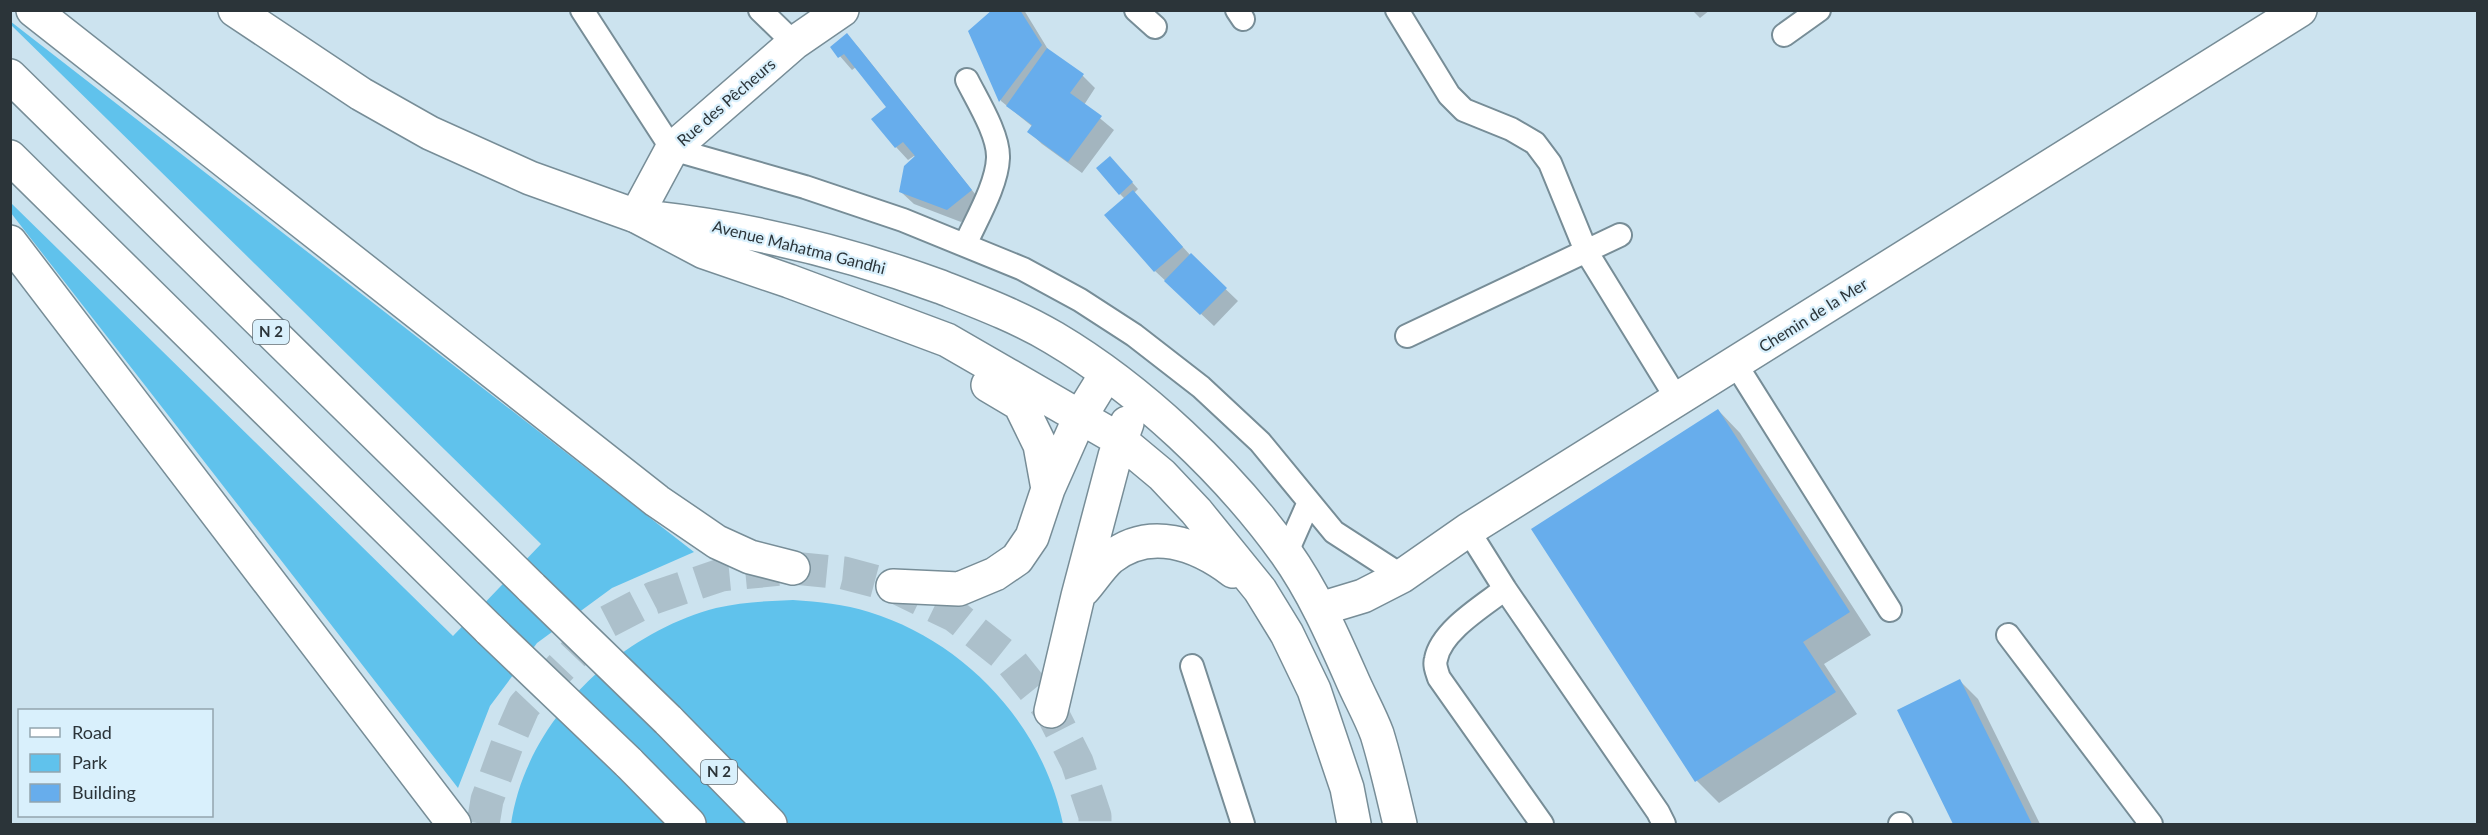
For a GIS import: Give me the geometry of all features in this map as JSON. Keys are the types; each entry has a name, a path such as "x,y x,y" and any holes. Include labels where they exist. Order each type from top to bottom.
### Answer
{"main road":[{"path":"33,10 657,501 717,542 750,557 793,568"},
{"name":"Rue des Pêcheurs","path":"636,216 672,149 794,43 842,10"},
{"name":"Chemin de la Mer","path":"1320,609 1363,596 1402,576 1468,530 2301,10"},
{"name":"Avenue Mahatma Gandhi","path":"249,14 361,94 430,133 530,178 636,216 704,252 947,340 1120,440 1162,475 1196,511 1260,590 1287,634 1314,690 1347,788 1354,825"},
{"name":"N 2","path":"10,76 668,720 770,825"},
{"path":"10,157 490,630 628,762 689,825"},
{"name":"Avenue Mahatma Gandhi","path":"636,216 708,224 787,241 896,271 987,305 1029,325 1107,373 1137,397 1239,494 1287,554 1320,609 1376,733 1401,825"},
{"path":"10,242 454,825"},
{"path":"901,322 925,348 1020,404 1040,445 1048,489"},
{"path":"893,586 959,589 995,574 1017,559 1032,537 1048,489 1080,417 1107,373"},
{"path":"1051,711 1078,596 1120,440 1137,397"},
{"path":"1210,529 1252,543 1272,570 1291,604 1320,609"},
{"path":"1078,596 1110,559 1137,543 1163,540 1197,548 1223,563 1260,590"}],"lane":[{"path":"582,10 672,149 805,187 903,220 1023,269 1080,300 1134,335 1201,387 1260,442 1334,532 1402,576"},
{"path":"759,10 794,43"},
{"path":"1136,10 1155,27"},
{"path":"1397,10 1449,95 1464,110 1511,129 1535,143 1550,163 1586,251 1677,399"},
{"path":"1784,35 1819,10"},
{"path":"965,245 994,178 998,156 994,136 967,80"},
{"path":"1407,336 1620,235"},
{"path":"1735,363 1890,610"},
{"path":"1287,554 1309,502"},
{"path":"1468,530 1505,589 1658,812 1664,825"},
{"path":"1505,589 1449,634 1439,647 1435,662 1439,678 1542,825"},
{"path":"2008,635 2151,825"},
{"path":"1192,666 1243,825"}],"green space":[{"path":"10,21 694,552 612,588 537,643 490,706 458,788 11,213 11,203 453,636 541,544 11,25"},
{"path":"793,600 841,605 869,612 904,626 937,644 968,666 995,692 1018,721 1038,753 1053,788 1063,824 511,824 520,786 536,750 557,717 582,687 612,661 645,638 680,621 716,608 744,603"}],"building":[{"path":"992,10 1020,10 1042,45 999,102 968,31"},
{"path":"847,33 972,190 947,210 899,192 904,166 915,156 903,142 895,148 871,119 886,107 844,54 838,58 830,47"},
{"path":"1047,48 1084,74 1070,93 1102,116 1068,162 1027,132 1032,125 1006,106"},
{"path":"1110,156 1133,182 1119,195 1096,168"},
{"path":"1133,190 1183,247 1154,272 1104,215"},
{"path":"1191,253 1227,288 1200,315 1164,281"},
{"path":"1718,409 1850,612 1803,642 1836,692 1695,782 1531,529"},
{"path":"1960,679 2032,824 1953,824 1897,710"}],"tunnel":[{"path":"483,824 487,800 524,706 601,625 653,598 721,575 793,568 844,573 893,586 955,616 1008,658 1051,711 1077,762 1095,816 1095,824"}]}
